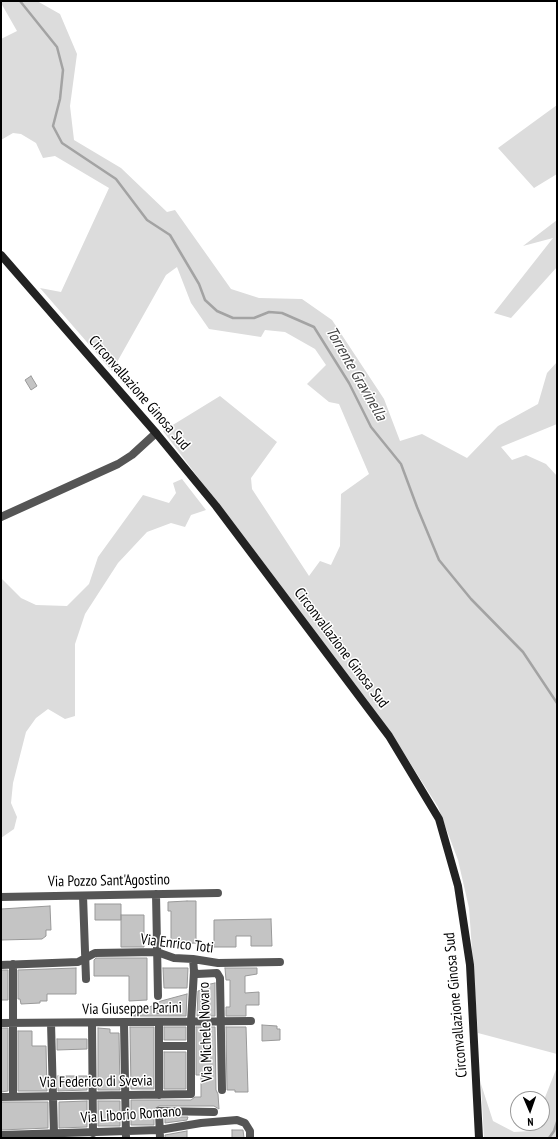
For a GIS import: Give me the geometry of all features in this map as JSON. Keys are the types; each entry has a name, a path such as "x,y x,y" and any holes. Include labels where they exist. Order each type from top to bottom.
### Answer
{"main road":[{"name":"Circonvallazione Ginosa Sud","path":"1,255 156,433 216,506 389,736 439,819 458,886 470,966 479,1138"}],"street":[{"path":"1,517 118,464 132,455 156,433"},
{"name":"Via Pozzo Sant'Agostino","path":"1,897 218,893"},
{"path":"156,894 158,996"},
{"path":"84,896 86,979"},
{"name":"Via Enrico Toti","path":"1,965 78,962 95,953 157,952 174,958 218,963 280,962"},
{"path":"159,1046 191,1046 194,972 193,959"},
{"path":"13,964 13,1097"},
{"name":"Via Michele Novaro","path":"194,972 197,974 217,973 220,978 222,1090"},
{"name":"Via Giuseppe Parini","path":"1,1023 252,1021"},
{"path":"158,1022 159,1095"},
{"path":"51,1023 54,1134"},
{"path":"92,1023 93,1133"},
{"path":"124,1023 126,1135"},
{"name":"Via Federico di Svevia","path":"1,1097 191,1094 191,1046"},
{"path":"159,1134 159,1111 214,1112"},
{"name":"Via Liborio Romano","path":"1,1135 38,1136 54,1134 67,1136 93,1133 107,1135 159,1134 201,1123 237,1120 245,1123 250,1131 250,1138"}],"path":[{"path":"158,996 158,1022"}],"shaded area":[{"path":"1,1 37,1 60,14 77,54 70,106 74,140 121,168 167,212 175,210 231,289 259,298 302,299 332,320 384,399 400,441 422,434 467,458 498,426 538,404 547,373 557,362 557,424 501,447 512,460 526,455 546,464 557,476 557,1054 478,1033 469,908 458,860 438,807 391,733 163,431 220,396 277,442 251,478 252,489 309,576 320,561 331,565 340,546 341,494 369,474 339,404 329,402 307,384 326,365 315,349 285,332 265,330 261,337 209,329 191,303 177,267 166,275 112,371 40,288 61,292 109,188 55,156 43,158 36,143 21,134 13,133 1,140 1,39 17,31"},
{"path":"557,105 557,174 534,188 498,148"},
{"path":"557,220 557,267 511,318 494,313 553,238 523,246"},
{"path":"182,479 206,510 191,515 185,527 171,523 147,532 118,563 85,614 75,644 75,716 65,719 48,709 36,718 26,732 13,783 11,803 17,817 14,829 1,838 1,578 21,598 36,605 67,606 89,584 98,557 143,495 169,503 176,493 173,483"},
{"path":"557,1067 557,1138 484,1138 481,1084 493,1121 514,1132 550,1131 550,1091 548,1091"}],"building":[{"path":"31,376 37,386 31,390 25,380"},
{"path":"196,901 196,943 171,944 171,911 168,911 168,902"},
{"path":"95,904 121,904 121,920 95,920"},
{"path":"50,906 51,930 46,930 46,936 42,939 1,940 1,909"},
{"path":"121,915 144,915 144,947 121,947"},
{"path":"271,919 272,946 251,946 251,936 236,936 236,947 214,947 214,920"},
{"path":"96,958 147,958 147,1000 129,1001 129,976 94,976 94,960"},
{"path":"76,968 76,994 47,994 47,1001 40,1001 40,1003 21,1004 20,999 18,999 18,970"},
{"path":"163,968 188,968 187,988 164,988"},
{"path":"225,968 257,968 257,974 245,976 245,993 259,992 259,1005 246,1005 246,1016 226,1016 226,1007 230,1007 230,980 226,980"},
{"path":"1,970 8,970 8,1000 1,1000"},
{"path":"215,983 215,1016 197,1016 198,991 206,989 206,985"},
{"path":"187,994 186,1016 133,1016 161,1001"},
{"path":"262,1025 277,1026 277,1029 280,1029 280,1040 262,1041"},
{"path":"130,1027 154,1027 154,1089 131,1089"},
{"path":"164,1027 186,1027 186,1040 164,1040"},
{"path":"196,1027 215,1027 216,1090 218,1094 219,1109 214,1106 159,1106 154,1109 154,1125 131,1125 131,1100 191,1100 195,1097 201,1097 201,1075 196,1075"},
{"path":"226,1027 246,1027 248,1092 235,1092 235,1090 227,1090"},
{"path":"1,1028 8,1028 8,1091 1,1092"},
{"path":"98,1028 110,1029 110,1033 119,1033 120,1090 98,1090"},
{"path":"18,1031 32,1031 32,1046 46,1046 47,1091 18,1091"},
{"path":"57,1039 87,1039 87,1049 57,1050"},
{"path":"164,1052 186,1052 186,1089 164,1089"},
{"path":"58,1076 87,1076 87,1090 58,1091"},
{"path":"87,1101 87,1127 59,1128 59,1102"},
{"path":"98,1101 120,1101 120,1126 98,1126"},
{"path":"1,1102 48,1102 48,1128 1,1130"},
{"path":"165,1117 188,1117 187,1120 165,1123"},
{"path":"232,1130 243,1130 244,1138 232,1138"},
{"path":"187,1131 187,1138 165,1138 165,1135"}],"waterway":[{"name":"Torrente Gravinella","path":"20,1 57,47 63,70 60,99 53,126 62,143 116,179 147,220 170,235 199,284 205,300 217,311 233,318 254,318 269,312 282,313 314,327 349,383 371,427 401,464 439,560 471,599 523,652 557,703"},
{"name":"Torrente Gravinella","path":"549,1138 554,1131 557,1122"}]}
